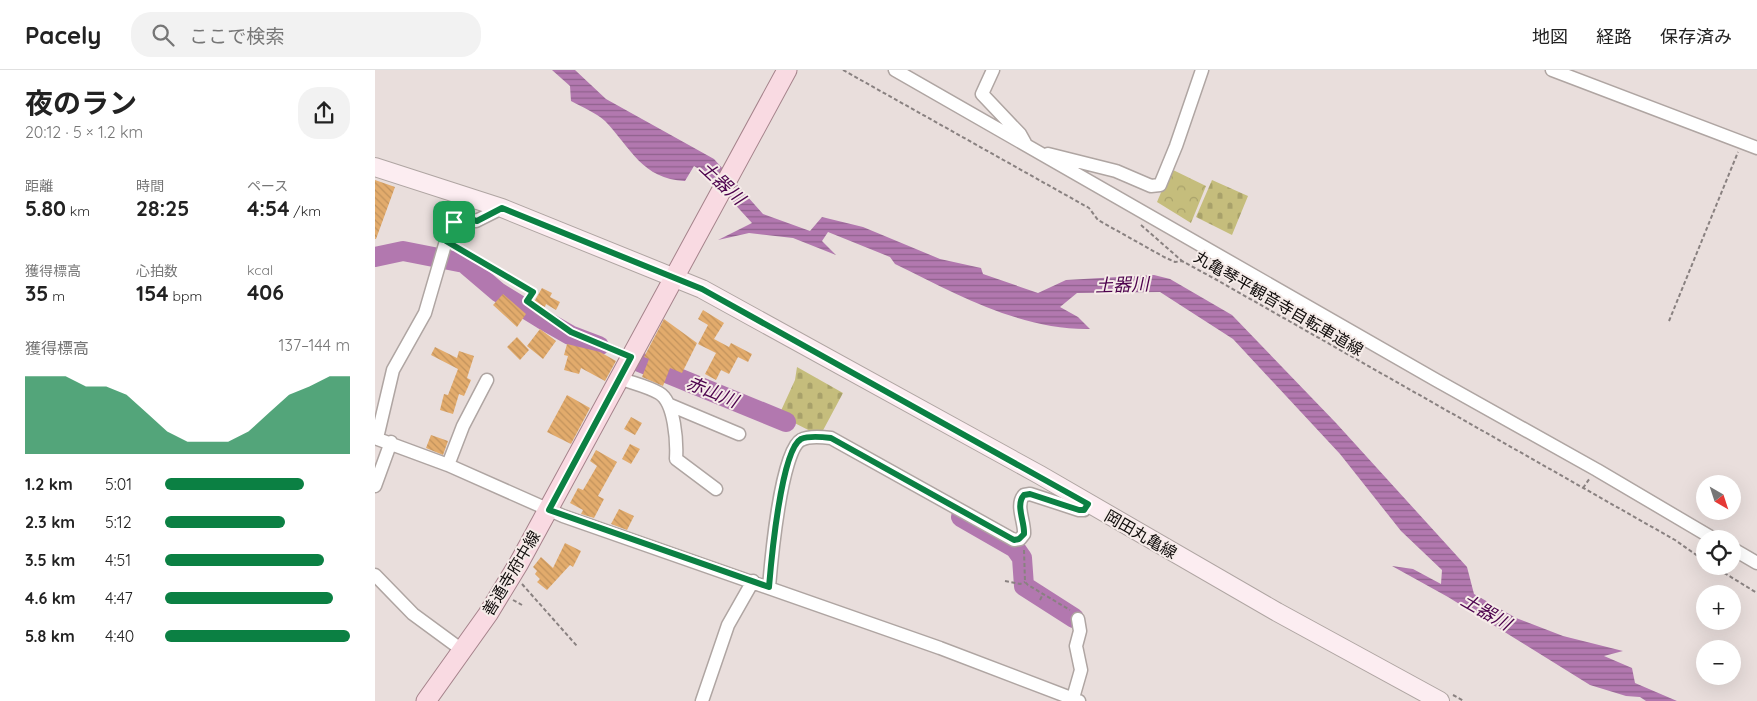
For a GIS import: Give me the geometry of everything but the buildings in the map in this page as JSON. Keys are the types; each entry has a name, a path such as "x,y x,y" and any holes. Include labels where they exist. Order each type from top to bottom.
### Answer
{"main road":[{"name":"善通寺府中線","path":"426,701 513,573 787,70"},
{"name":"岡田丸亀線","path":"375,167 502,208 702,289 1088,504 1277,612 1440,701"}],"street":[{"path":"895,70 1436,380 1597,470 1699,530"},
{"path":"993,70 982,94 1020,134 1030,148 1116,171 1151,186 1160,186 1202,70"},
{"path":"1552,70 1565,73 1757,148"},
{"path":"502,208 477,221 462,217 457,219 446,241 425,314 393,370 376,438 391,442 448,465 549,510 753,581 1076,700 1081,670 1076,646 1080,631 1078,619"},
{"path":"619,378 660,394 670,405 739,434"},
{"path":"448,465 463,426 487,380"},
{"path":"670,405 677,443 675,459 716,489"},
{"path":"769,587 777,512 793,452 797,443 802,439 831,438 1014,540 1019,539 1024,534 1025,525 1020,506 1024,495 1030,494 1079,510 1084,510 1088,504"},
{"path":"375,486 391,442"},
{"path":"1741,554 1757,563"},
{"path":"375,575 413,614 462,650"},
{"path":"702,701 728,625 753,581"}],"lane":[{"path":"538,310 571,332 631,357"}],"path":[{"name":"丸亀琴平観音寺自転車道線","path":"843,70 1089,208 1101,222 1175,262 1182,261 1675,540 1696,555"},
{"path":"1669,321 1743,142"},
{"path":"1139,223 1182,261"},
{"path":"446,241 533,292 527,301 538,310"},
{"path":"1019,539 1025,554 1025,582"},
{"path":"513,573 540,607 577,646"},
{"path":"1727,575 1757,594"},
{"path":"1005,581 1020,584 1025,582"},
{"path":"1025,582 1072,612 1078,619"},
{"path":"1040,600 1043,594"}],"green space":[{"path":"1171,169 1206,186 1191,223 1157,202"},
{"path":"1212,180 1248,196 1232,235 1196,217"},
{"path":"797,367 843,393 820,436 779,415 795,380"}],"water":[{"name":"土器川","path":"552,70 575,70 606,99 714,159 763,214 810,231 822,217 863,227 940,259 981,268 983,274 1038,293 1066,280 1154,275 1170,279 1232,315 1336,423 1467,567 1474,594 1516,618 1563,636 1623,651 1604,656 1632,668 1635,683 1677,701 1646,701 1640,697 1626,696 1590,685 1448,597 1392,566 1413,569 1441,584 1442,570 1401,531 1340,454 1233,339 1160,292 1077,293 1060,307 1078,317 1090,329 1064,328 1014,317 989,308 895,264 890,257 828,232 822,241 836,255 793,238 749,233 718,240 752,223 708,175 694,166 685,181 658,175 630,151 605,121 571,101 570,86"}],"waterway":[{"name":"赤山川","path":"375,257 403,251 464,263 498,292 570,335 599,346"},
{"name":"赤山川","path":"637,361 786,422"},
{"name":"赤山川","path":"961,517 1015,548 1022,558 1024,586 1074,618"}],"route":[{"path":"502,208 702,289 1040,475 1088,504 1084,510 1079,510 1030,494 1024,495 1020,506 1025,525 1024,534 1019,539 1014,540 831,438 802,439 797,443 793,452 777,512 769,587 549,510 631,357 571,332 527,301 533,292 446,241 454,222 462,217 477,221 502,208"}]}
